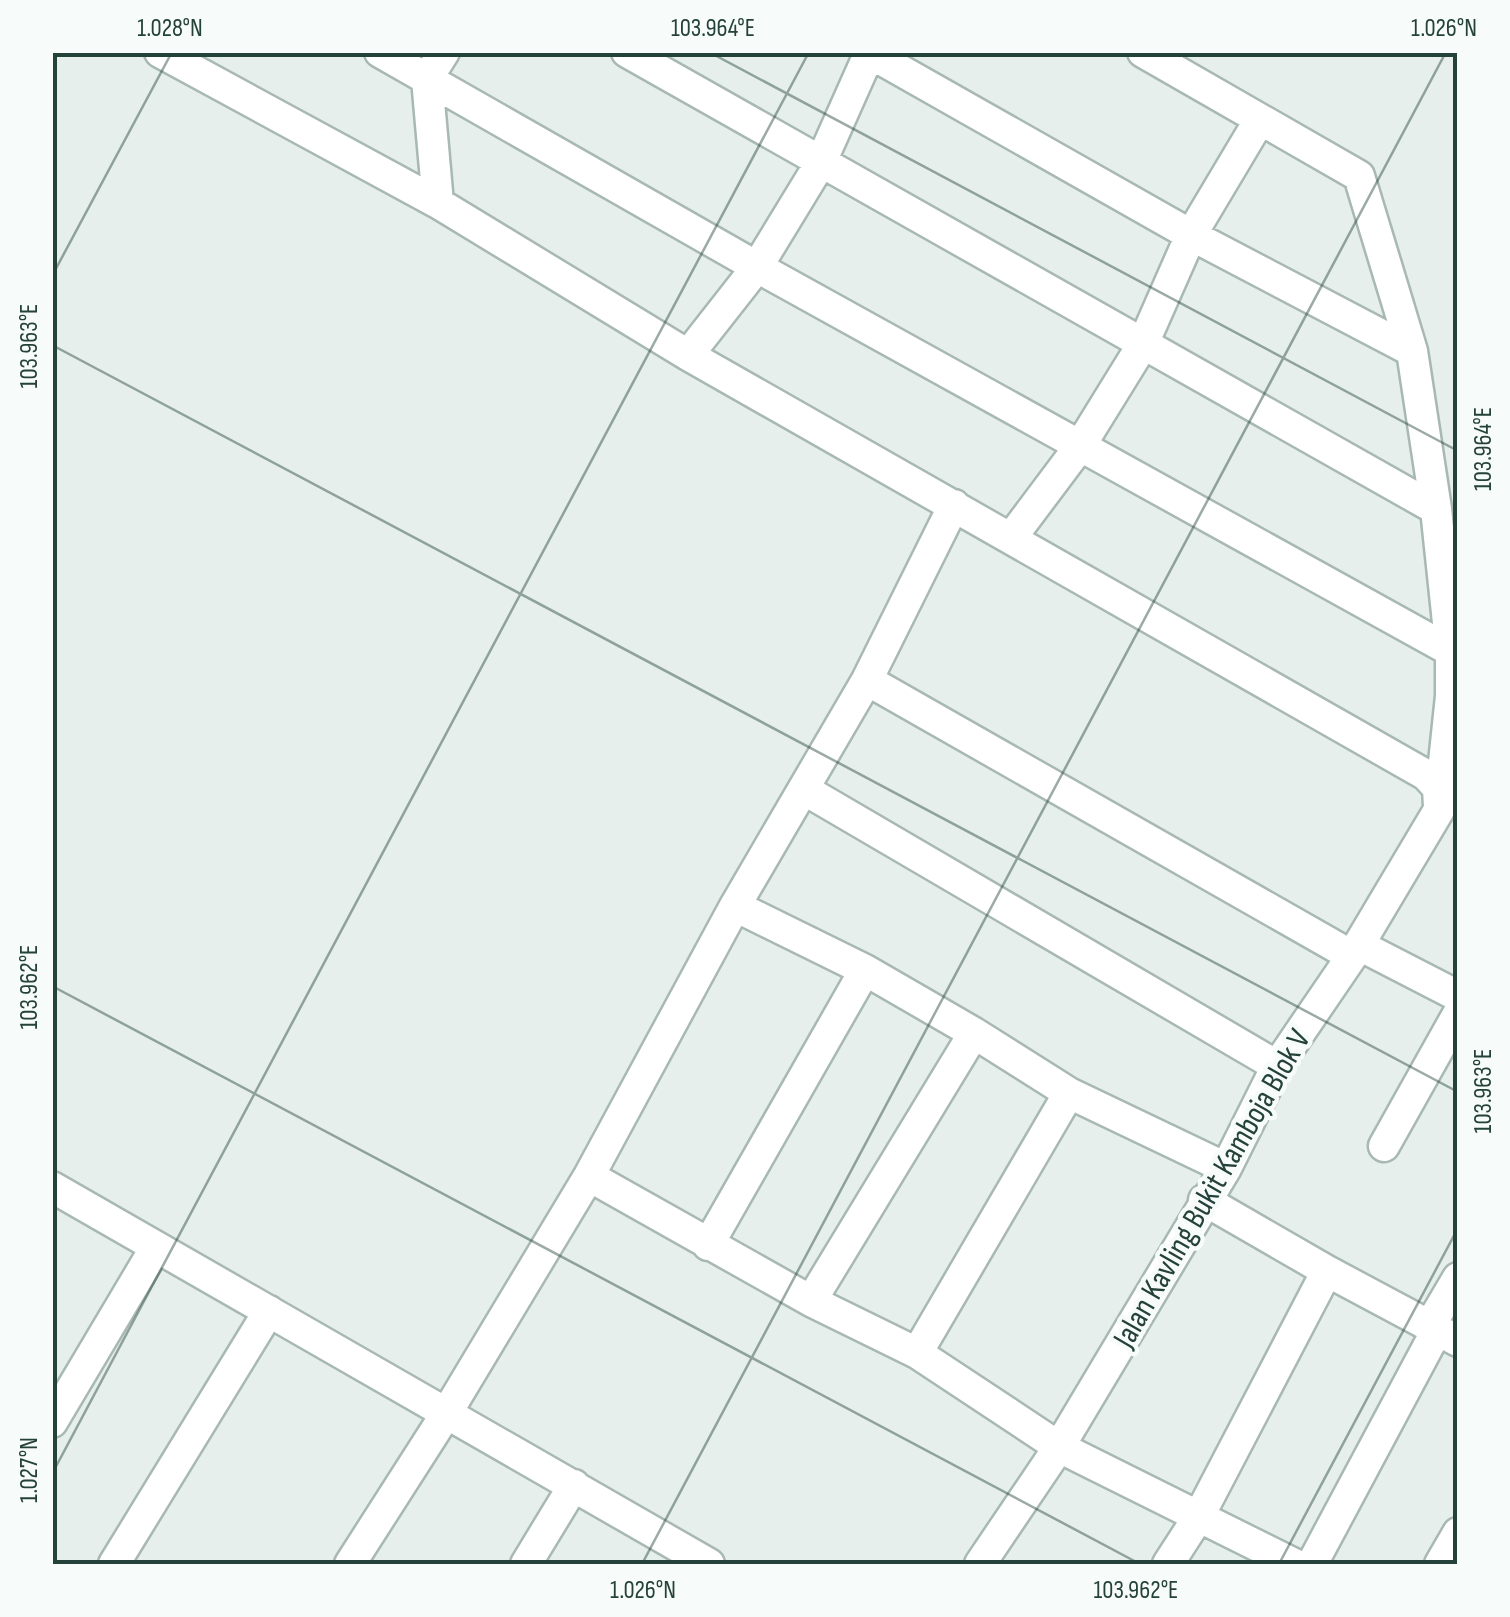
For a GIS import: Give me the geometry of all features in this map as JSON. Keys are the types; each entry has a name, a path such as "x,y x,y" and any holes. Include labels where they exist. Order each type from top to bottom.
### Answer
{"street":[{"path":"160,52 438,204 688,356 1426,775 1438,788 1439,810"},
{"path":"380,52 757,267 1451,650"},
{"path":"438,204 427,79 444,52"},
{"path":"627,52 1436,508"},
{"path":"1143,52 1359,176 1412,351 1436,508 1452,696 1439,810"},
{"path":"688,356 757,267 822,162 869,53 1191,235 1412,351"},
{"path":"1011,538 1080,446 1143,344 1191,235 1259,121"},
{"path":"350,1564 446,1414 589,1176 735,906 867,680 954,505"},
{"path":"867,680 1356,951 1458,996"},
{"path":"805,790 1276,1066"},
{"name":"Jalan Kavling Bukit Kamboja Blok V","path":"980,1564 1060,1447 1226,1168 1276,1066 1356,951 1439,810"},
{"path":"735,906 864,970 1069,1093 1226,1168"},
{"path":"708,1245 864,970"},
{"path":"1384,1146 1458,1014"},
{"path":"810,1300 974,1033"},
{"path":"917,1353 1069,1093"},
{"path":"589,1176 708,1245 917,1353 1060,1447 1294,1564"},
{"path":"53,1189 574,1485 662,1552 709,1564"},
{"path":"1204,1200 1441,1333"},
{"path":"52,1422 156,1247"},
{"path":"1168,1564 1199,1516 1327,1271"},
{"path":"1312,1564 1441,1333 1458,1278"},
{"path":"114,1564 268,1311"},
{"path":"526,1564 574,1485"},
{"path":"1440,1564 1458,1533"}]}
